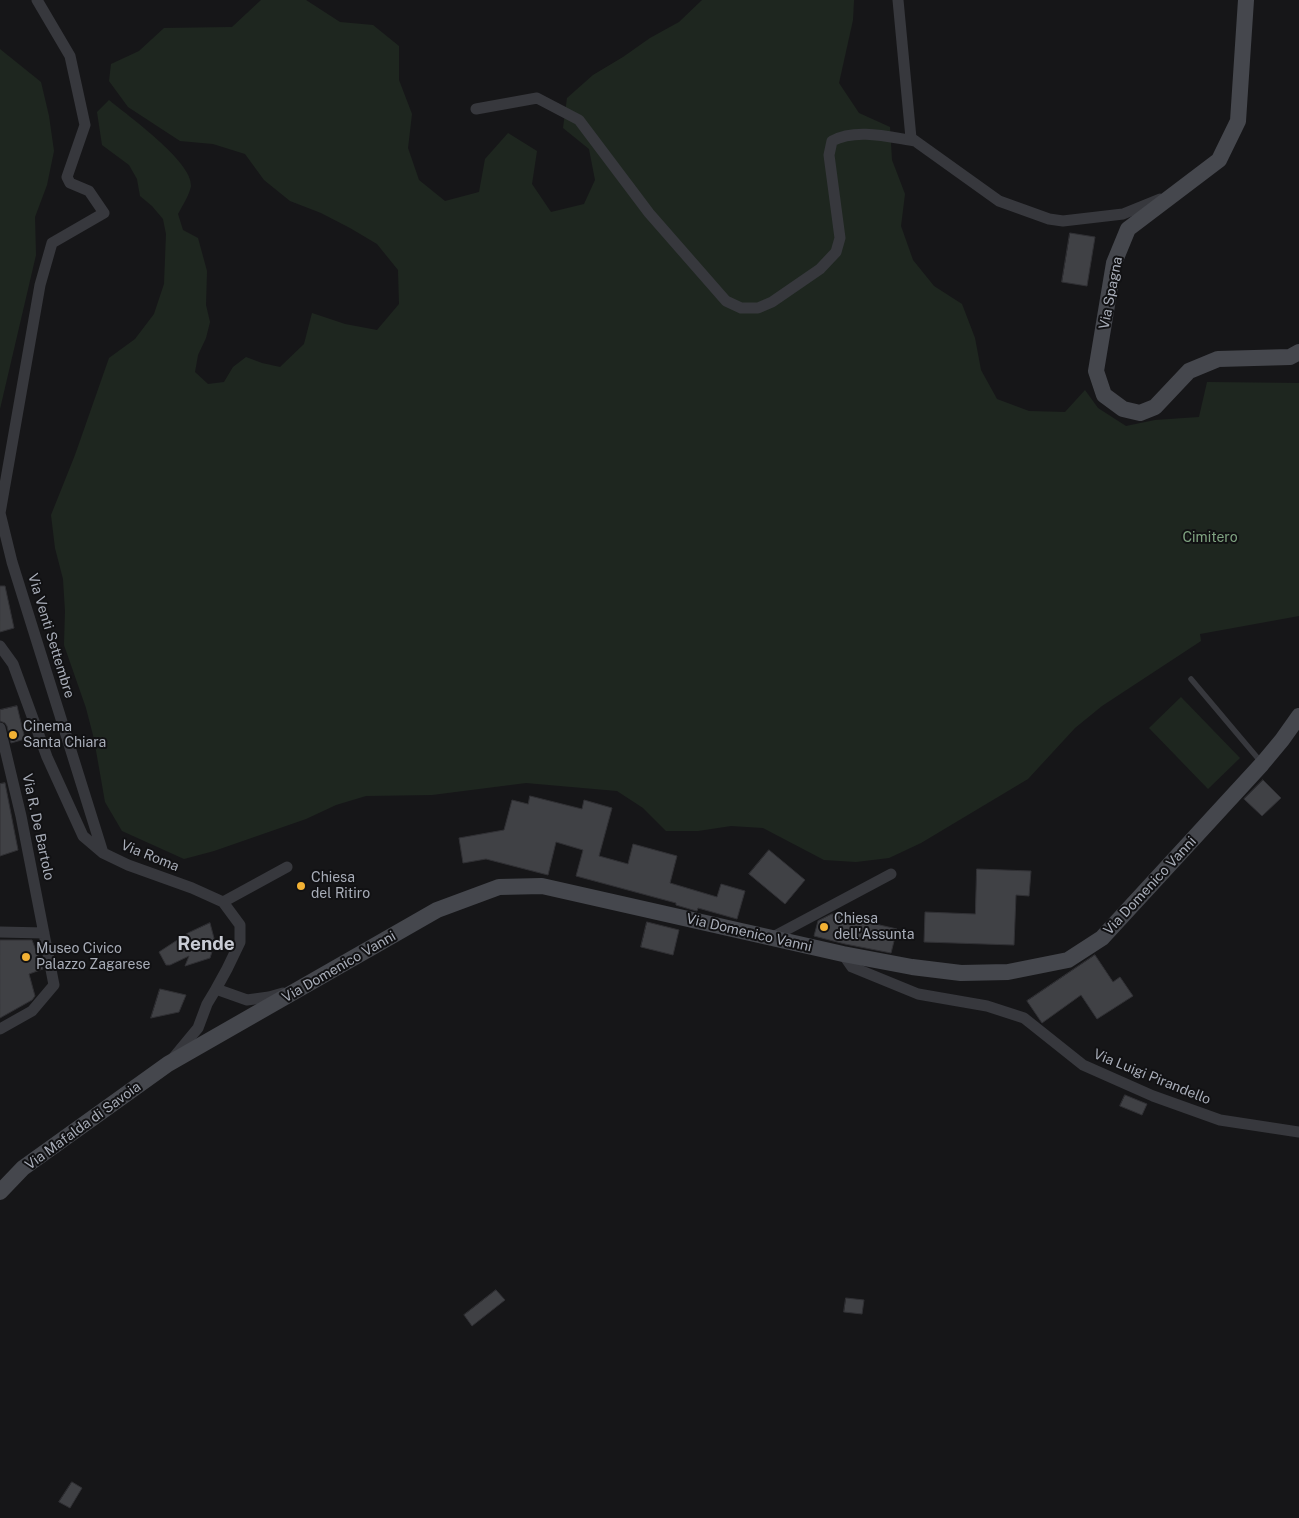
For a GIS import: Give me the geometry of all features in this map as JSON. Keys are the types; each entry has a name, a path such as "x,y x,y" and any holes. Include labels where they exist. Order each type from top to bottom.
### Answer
{"main road":[{"name":"Via Spagna","path":"1246,0 1238,121 1219,160 1128,230 1114,263 1096,371 1104,395 1123,409 1140,413 1155,407 1189,371 1218,360 1296,357"},
{"name":"Via Domenico Vanni","path":"168,1064 437,910 499,887 542,886 842,954 912,967 962,973 1008,972 1068,960 1102,938 1262,764 1299,716"},
{"name":"Via Mafalda di Savoia","path":"0,1192 23,1168 168,1064"}],"street":[{"name":"Via Venti Settembre","path":"36,0 70,56 85,125 67,177 70,183 89,191 104,213 52,243 40,285 0,513 12,562 103,853"},
{"path":"898,0 912,138 999,201 1049,219 1063,221 1123,214 1176,193"},
{"path":"476,109 537,98 579,120 649,213 726,301 741,308 758,308 772,302 820,269 836,252 840,238 829,155 832,141 842,136 866,134 915,141"},
{"name":"Via Roma","path":"0,646 13,664 47,758 83,836 103,853 128,865 192,888 223,902 240,925 240,942 207,1004 198,1028 168,1064"},
{"name":"Via R. De Bartolo","path":"0,728 21,816 54,985 32,1011 0,1029"},
{"path":"223,902 287,866"},
{"path":"771,938 891,874"},
{"path":"0,932 44,933"},
{"name":"Via Luigi Pirandello","path":"842,954 852,967 918,994 987,1006 1024,1018 1083,1065 1153,1096 1220,1120 1299,1132"},
{"path":"216,989 247,1000 269,997 306,985"}],"lane":[{"path":"1191,680 1262,764"}],"green space":[{"name":"Cimitero","path":"261,0 306,0 340,22 373,25 399,46 399,80 412,114 408,148 419,180 445,201 479,192 485,159 508,133 537,151 532,184 551,212 584,204 595,180 589,149 563,128 567,98 593,75 650,38 679,22 702,0 854,0 853,20 839,83 859,113 890,127 892,160 905,194 901,226 913,260 934,286 962,304 975,338 981,370 997,399 1029,411 1065,412 1085,390 1098,408 1126,426 1155,420 1199,417 1207,382 1299,383 1299,616 1200,634 1201,641 1102,706 1075,728 1028,779 921,843 889,858 856,862 824,860 763,828 731,826 698,831 666,831 643,808 617,791 526,783 432,795 366,796 336,805 306,819 214,851 184,859 122,831 105,802 94,739 86,708 64,645 65,611 63,579 55,548 51,515 75,455 109,358 135,339 154,314 164,284 166,234 163,219 140,196 137,179 129,165 102,145 97,112 109,100 171,152 189,176 190,190 178,214 183,230 198,238 207,271 206,305 210,322 206,338 198,355 195,372 208,384 224,382 233,367 246,357 280,367 304,344 312,313 345,324 377,330 399,304 398,270 377,244 321,213 290,201 264,180 245,154 213,144 180,141 128,107 109,81 111,64 139,51 164,28 232,27"},
{"path":"0,49 41,82 49,116 54,151 47,185 35,217 36,255 0,409"},
{"path":"1181,697 1240,758 1208,789 1149,728"}],"building":[{"path":"1070,233 1095,237 1087,286 1062,282"},
{"path":"0,586 5,586 14,628 0,632"},
{"path":"17,706 25,739 11,743 7,726 0,721 0,710"},
{"path":"1263,780 1281,798 1262,816 1244,799"},
{"path":"5,783 18,850 0,856 0,784"},
{"path":"530,796 582,809 584,800 612,808 599,856 628,864 633,844 677,856 670,883 717,897 721,884 745,891 737,919 698,908 697,911 693,910 676,905 676,903 576,876 583,850 556,842 548,875 486,859 463,863 459,838 504,830 512,800 528,804"},
{"path":"769,850 805,880 785,904 749,874"},
{"path":"977,869 1031,871 1029,896 1016,895 1014,945 924,942 925,912 975,914"},
{"path":"832,914 897,929 891,953 814,936 818,921"},
{"path":"647,922 679,930 673,955 641,947"},
{"path":"210,923 215,942 210,958 185,966 189,956 166,965 159,952 188,933"},
{"path":"0,940 32,940 43,969 29,974 35,996 32,1000 0,1018"},
{"path":"1095,955 1113,982 1120,977 1133,996 1097,1019 1081,995 1042,1023 1027,1001"},
{"path":"160,989 186,995 179,1012 151,1018"},
{"path":"1125,1095 1147,1104 1142,1115 1120,1106"},
{"path":"496,1290 505,1300 472,1326 464,1315"},
{"path":"846,1298 864,1300 862,1314 844,1312"},
{"path":"72,1482 82,1488 70,1508 59,1502"}],"place":[{"name":"Cinema Santa Chiara","path":"13,735"},
{"name":"Chiesa del Ritiro","path":"301,886"},
{"name":"Chiesa dell'Assunta","path":"824,927"},
{"name":"Museo Civico Palazzo Zagarese","path":"26,957"}],"district":[{"name":"Rende","path":"206,944"}]}
